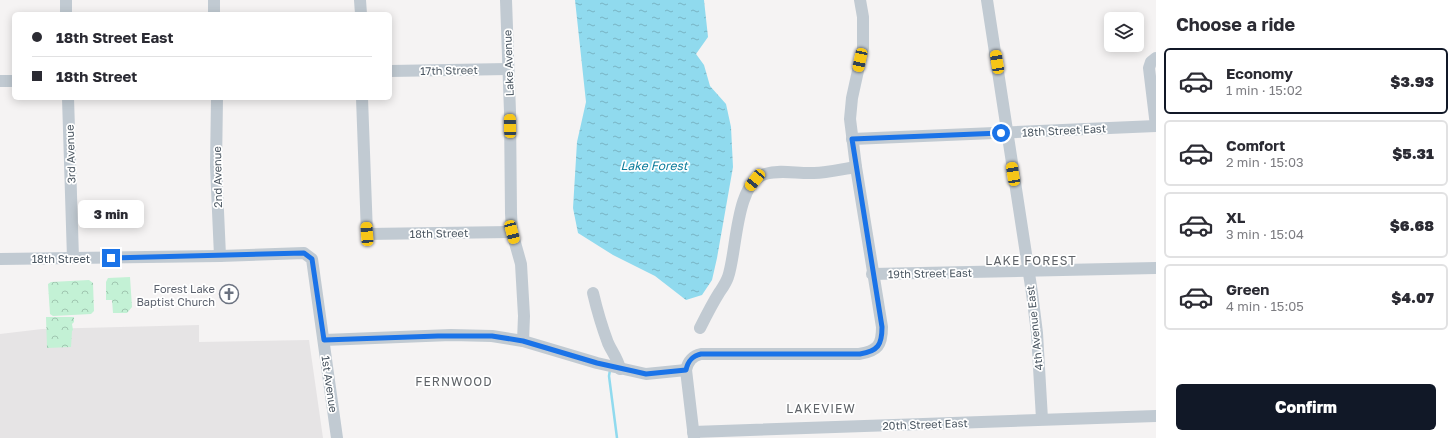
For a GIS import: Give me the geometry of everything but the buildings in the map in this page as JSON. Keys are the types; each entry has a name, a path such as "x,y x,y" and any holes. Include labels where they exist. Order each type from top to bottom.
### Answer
{"street":[{"path":"66,0 66,12"},
{"path":"214,0 214,12"},
{"path":"360,0 361,12"},
{"name":"Lake Avenue","path":"506,0 512,232 520,264 524,316 523,341"},
{"path":"694,435 686,370 687,364 691,359 701,354 852,354 868,352 876,348 882,339 882,327 872,274 850,118 852,98 863,48 863,17 860,0"},
{"name":"4th Avenue East","path":"987,0 1037,333 1042,419"},
{"path":"1155,58 1151,62 1149,68 1156,126"},
{"name":"17th Street","path":"392,71 508,69"},
{"path":"0,81 12,81"},
{"name":"3rd Avenue","path":"68,100 73,258"},
{"name":"2nd Avenue","path":"217,100 216,166 220,256"},
{"name":"18th Street","path":"362,100 367,234 512,232"},
{"name":"18th Street East","path":"852,139 1156,126"},
{"path":"700,328 729,276 739,217 749,188 755,180 763,174 773,172 814,173 856,167"},
{"name":"18th Street","path":"0,259 220,256 304,253 312,259"},
{"name":"1st Avenue","path":"312,259 337,438"},
{"name":"19th Street East","path":"872,274 1156,268"},
{"path":"593,293 602,326 609,344 618,360 620,369"},
{"path":"324,340 482,335 523,341 597,363 646,374 686,370"},
{"name":"20th Street East","path":"694,435 1042,419 1156,416"}],"shaded area":[{"path":"199,325 199,342 309,340 323,438 0,438 0,334 42,329"}],"green space":[{"path":"130,277 132,307 127,313 113,313 112,300 106,300 106,282 108,278"},
{"path":"89,280 93,283 94,311 91,314 53,316 50,314 48,284 51,282"},
{"path":"46,317 74,317 74,322 72,324 73,330 71,347 47,348"}],"water":[{"name":"Lake Forest","path":"575,0 704,0 708,37 696,54 704,65 710,86 726,104 731,127 733,167 712,280 702,295 686,300 655,276 613,255 578,233 573,208 577,142 586,102"}],"waterway":[{"path":"610,370 609,376 617,438"}],"place":[{"name":"Forest Lake Baptist Church","path":"229,294"}],"district":[{"name":"LAKE FOREST","path":"1031,260"},
{"name":"FERNWOOD","path":"454,381"},
{"name":"LAKEVIEW","path":"821,408"}],"route":[{"path":"111,258 304,253 312,259 324,340 438,336 492,336 523,341 597,363 646,374 686,370 687,364 691,359 701,354 860,354 876,348 882,339 882,327 872,274 852,139 1001,133"}]}
